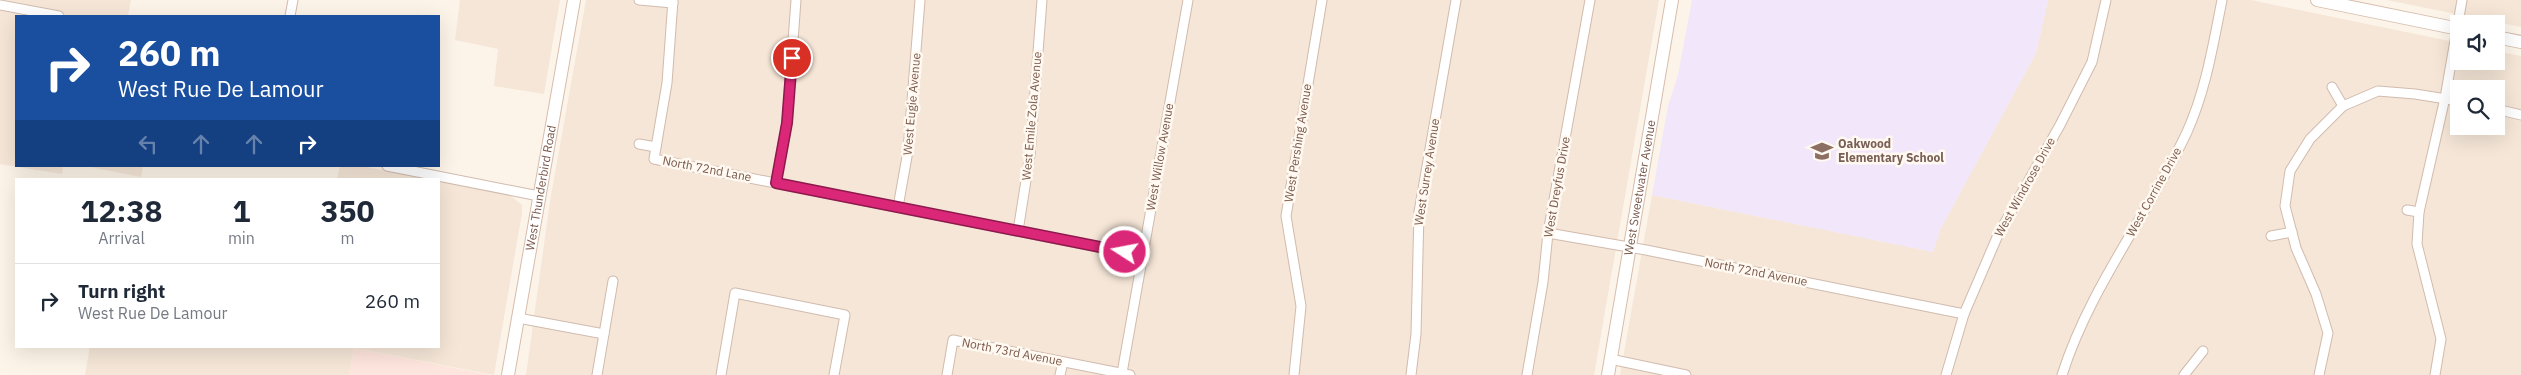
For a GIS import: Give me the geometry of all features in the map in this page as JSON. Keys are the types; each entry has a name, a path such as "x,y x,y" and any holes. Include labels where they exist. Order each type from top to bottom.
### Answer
{"street":[{"path":"290,15 293,0"},
{"name":"West Thunderbird Road","path":"508,375 574,0"},
{"path":"638,144 656,147 667,83 673,1 639,0"},
{"path":"776,183 788,115 796,0"},
{"name":"West Eugie Avenue","path":"898,207 908,151 920,0"},
{"name":"West Emile Zola Avenue","path":"1018,231 1030,155 1042,0"},
{"name":"West Willow Avenue","path":"1126,374 1143,256 1188,0"},
{"name":"West Pershing Avenue","path":"1294,375 1301,306 1286,216 1290,180 1322,0"},
{"name":"West Surrey Avenue","path":"1411,375 1416,334 1418,212 1456,0"},
{"name":"West Dreyfus Drive","path":"1527,375 1543,282 1548,233 1590,0"},
{"name":"West Sweetwater Avenue","path":"1608,375 1672,0"},
{"name":"West Windrose Drive","path":"1946,375 1964,314 1998,235 2060,125 2092,62 2106,0"},
{"name":"West Corrine Drive","path":"2062,375 2070,351 2089,308 2176,153 2194,115 2210,63 2222,0"},
{"path":"2317,0 2450,27"},
{"path":"2460,15 2462,0"},
{"path":"0,5 21,4 56,15"},
{"path":"2505,39 2521,42"},
{"path":"2435,375 2441,339 2417,244 2419,212 2450,70"},
{"path":"2332,88 2343,106"},
{"path":"2319,375 2328,333 2292,232 2285,206 2290,172 2310,139 2343,106 2378,91 2450,99"},
{"path":"2505,111 2521,115"},
{"name":"North 72nd Lane","path":"656,147 654,159 1143,256"},
{"path":"392,167 539,196"},
{"path":"2407,210 2419,212"},
{"path":"2271,236 2292,232"},
{"name":"North 72nd Avenue","path":"1548,233 1630,247 1964,314"},
{"path":"597,375 612,281"},
{"path":"721,375 735,293 845,315 834,375"},
{"path":"518,318 604,334"},
{"name":"North 73rd Avenue","path":"947,375 953,340 1126,374"},
{"path":"2184,375 2204,351"},
{"path":"1610,359 1686,375"},
{"path":"1060,375 1063,362"}],"shaded area":[{"path":"0,0 131,0 128,15 15,15 15,166 0,164"},
{"path":"460,0 560,0 544,94 494,86 498,49 455,40"},
{"path":"586,0 1659,0 1594,375 526,375 550,201"},
{"name":"Oakwood Elementary School","path":"1692,0 2048,0 2036,53 1940,230 1933,252 1652,195 1668,106 1678,75"},
{"path":"2048,0 2251,0 2450,41 2450,70 2505,70 2505,53 2521,56 2521,375 1620,375 1652,195 1933,252 1940,230 2036,53"},
{"path":"2387,0 2521,0 2521,27 2505,24 2505,15 2461,15"},
{"path":"19,167 63,167 62,174"},
{"path":"90,167 143,167 141,177"},
{"path":"340,167 367,167 419,178 337,178"},
{"path":"440,182 511,196 522,205 494,375 354,348 440,348"},
{"path":"90,348 354,348 349,375 85,375"},
{"path":"354,348 490,375 349,375"}],"place":[{"name":"Oakwood Elementary School","path":"1822,151"}],"route":[{"path":"792,58 787,123 776,183 1125,252"}]}
